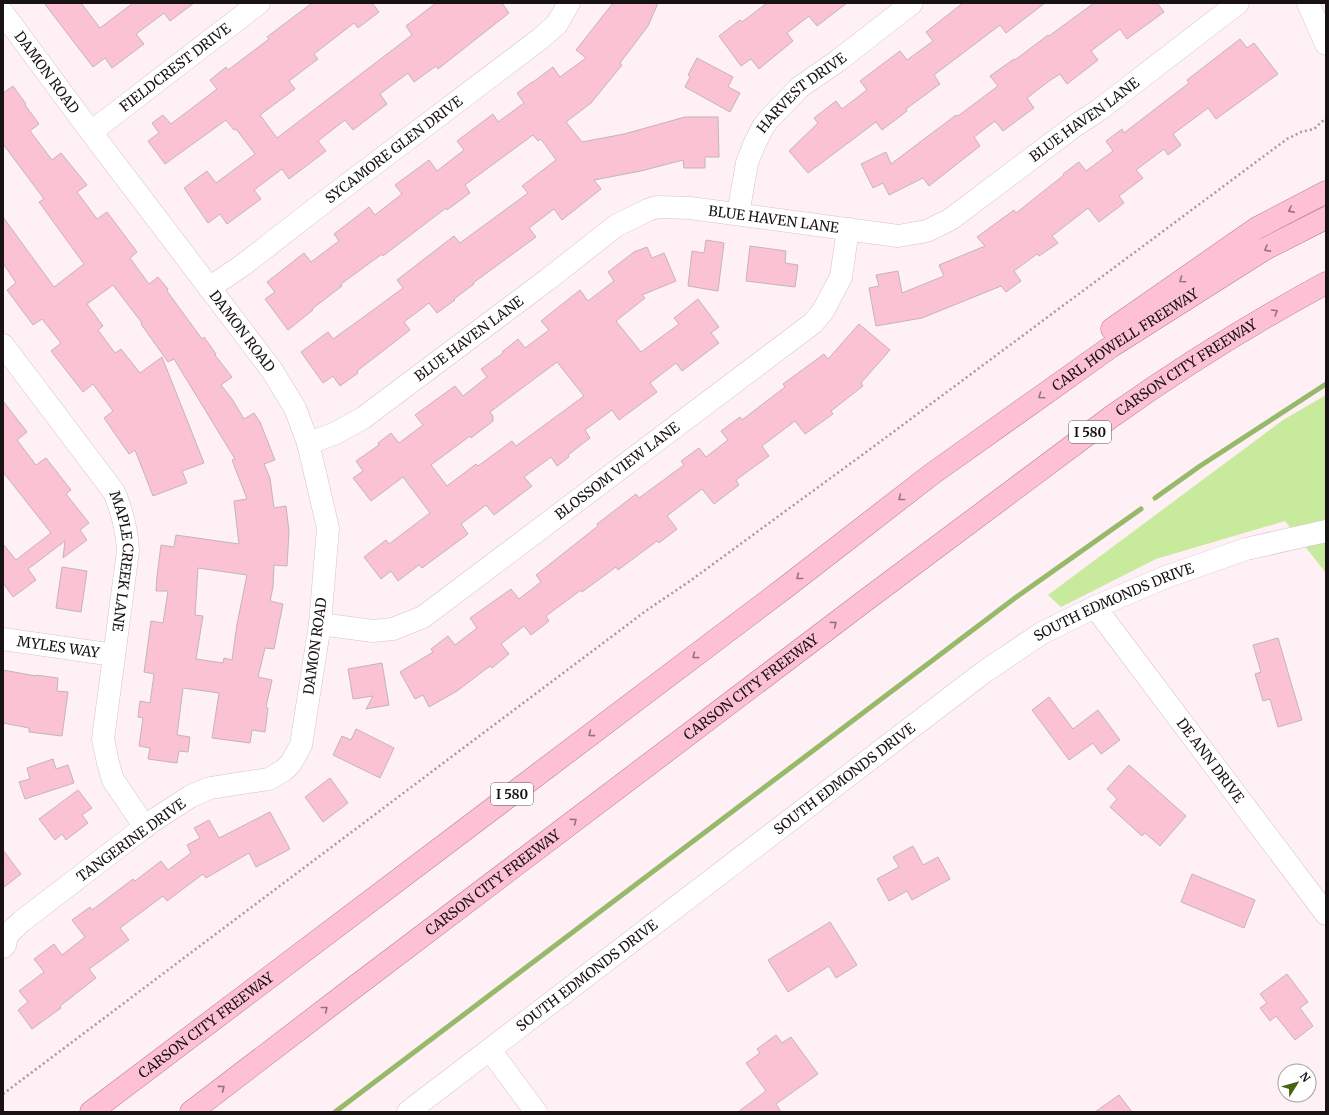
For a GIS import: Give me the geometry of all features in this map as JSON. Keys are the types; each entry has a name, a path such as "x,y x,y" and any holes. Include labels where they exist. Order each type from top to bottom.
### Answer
{"highway":[{"path":"932,474 990,415 1257,228 1326,192"},
{"name":"CARL HOWELL FREEWAY","path":"932,474 1112,346 1265,249 1326,218"},
{"name":"CARSON CITY FREEWAY","path":"191,1112 358,984 1070,447 1146,392 1241,332 1326,283"},
{"path":"866,600 1060,465 1172,391 1256,339 1326,300"},
{"name":"CARSON CITY FREEWAY","path":"91,1112 786,587 932,474"}],"street":[{"name":"FIELDCREST DRIVE","path":"90,132 259,3"},
{"name":"SYCAMORE GLEN DRIVE","path":"210,288 243,265 540,39 557,24 570,3"},
{"name":"HARVEST DRIVE","path":"738,214 747,163 754,145 770,118 800,87 912,3"},
{"name":"BLUE HAVEN LANE","path":"308,442 334,434 364,418 547,280 617,225 648,210 657,208 690,208 898,236 927,231 951,219 1076,125 1099,110 1238,3"},
{"path":"1308,3 1326,44"},
{"name":"DAMON ROAD","path":"3,13 90,132 271,369 295,408 308,442 328,528 320,624 307,707"},
{"name":"BLOSSOM VIEW LANE","path":"320,624 373,631 393,629 423,617 813,323 824,311 841,277 848,229"},
{"name":"MAPLE CREEK LANE","path":"3,345 114,492 123,515 128,551 103,739 113,780 145,827"},
{"name":"SOUTH EDMONDS DRIVE","path":"408,1112 984,672 1042,633 1095,607 1166,577 1246,549 1326,530"},
{"name":"DE ANN DRIVE","path":"1095,607 1326,914"},
{"name":"MYLES WAY","path":"3,639 114,655"},
{"name":"TANGERINE DRIVE","path":"3,947 5,945 6,935 22,921 145,827 191,796 210,788 270,779 284,770 291,763 301,745 307,707"},
{"path":"490,1050 536,1112"}],"path":[{"path":"3,1094 647,610 690,581 817,489 1286,140 1301,132 1314,128 1326,118"}],"green space":[{"path":"1326,395 1326,573 1285,521 1156,559 1061,607 1048,595 1283,420"}],"building":[{"path":"44,3 81,3 100,28 133,3 194,3 170,21 164,13 136,34 144,44 112,68 105,58 93,67"},
{"path":"312,3 372,3 379,12 358,28 354,23 314,54 318,59 289,81 295,89 260,115 277,138 412,35 406,26 436,3 502,3 509,13 438,69 436,66 414,82 408,73 380,94 387,104 353,130 345,120 318,141 326,151 289,179 282,169 254,190 261,199 227,224 220,214 208,223 184,188 207,171 216,183 255,154 236,129 234,130 226,120 165,164 148,141 159,133 152,123 163,115 171,124 217,89 210,80 226,67 228,70 269,39 267,37"},
{"path":"613,3 658,3 648,26 620,63 622,65 591,103 566,122 582,142 624,134 685,117 718,117 719,157 705,157 705,168 684,168 683,160 641,171 594,180 601,189 562,220 554,209 529,228 536,237 473,283 474,284 454,299 455,300 437,313 429,303 404,322 410,330 357,371 358,373 340,386 333,376 323,383 301,352 328,332 333,339 403,288 397,280 454,236 460,243 528,193 522,186 556,160 541,139 538,141 533,135 465,185 470,193 447,210 446,208 383,256 382,254 341,284 342,286 288,330 265,299 275,292 267,282 304,253 311,262 339,241 334,234 369,207 375,215 402,194 395,185 429,160 437,171 464,150 457,141 493,114 498,122 524,103 517,93 553,67 560,77 586,58 576,50"},
{"path":"767,3 847,3 817,26 809,16 787,33 793,41 759,69 751,59 741,66 719,36 740,20 742,22"},
{"path":"963,3 1045,3 1006,33 1000,25 934,75 940,84 906,109 907,111 882,130 876,122 808,173 789,151 818,123 814,118 836,101 842,109 867,90 860,81 900,51 907,60 933,41 926,32"},
{"path":"1094,3 1157,3 1164,12 1127,39 1120,29 1091,51 1098,60 1067,84 1060,74 1049,81 1027,98 1034,108 1003,131 995,121 974,137 980,146 929,186 923,178 889,195 883,183 873,188 861,164 886,152 891,164 956,115 958,116 998,86 990,76 1014,59 1015,60"},
{"path":"1240,39 1247,48 1254,43 1278,74 1216,119 1208,108 1173,134 1181,145 1168,155 1164,149 1136,170 1143,178 1119,196 1124,203 1099,222 1088,208 1052,236 1058,243 1039,256 1037,254 1014,271 1021,281 1006,292 1001,286 922,318 876,326 869,288 879,286 876,275 898,271 902,293 944,276 939,265 985,246 977,237 1014,210 1016,213 1079,162 1086,171 1113,151 1106,141 1122,129 1124,133 1189,83 1187,80"},
{"path":"697,58 733,77 728,87 740,93 730,112 685,87 690,77 688,75"},
{"path":"13,86 39,124 30,131 52,160 61,153 87,185 77,192 97,219 107,212 137,252 130,258 149,284 158,277 168,289 167,291 202,339 204,337 216,354 215,355 232,377 221,385 232,399 244,419 254,413 260,422 275,460 264,464 270,478 274,508 286,506 289,531 287,566 274,565 273,587 270,601 283,604 274,649 265,648 258,677 272,680 266,707 268,708 265,732 252,730 250,743 212,738 219,693 183,688 177,735 190,737 188,752 179,751 177,763 148,759 150,748 139,746 143,718 138,717 140,701 150,703 154,674 144,672 151,621 163,623 168,591 156,591 161,545 174,547 176,535 239,544 234,501 247,499 232,460 235,459 174,359 168,362 141,324 142,323 113,285 87,304 103,326 98,330 115,353 121,349 140,373 162,357 204,463 182,471 187,483 153,496 135,450 129,454 104,418 113,411 93,384 83,392 51,351 61,343 42,319 33,325 7,290 16,283 3,263 3,217 54,287 84,264 39,202 44,199 3,144 3,93","holes":["198,568 247,575 237,624 232,660 224,658 223,663 196,659 203,616 195,615"]},
{"path":"706,240 724,243 718,291 688,286 692,251 704,253"},
{"path":"750,246 786,251 785,263 798,265 795,287 746,281"},
{"path":"647,247 652,258 664,253 676,281 642,295 645,298 616,321 641,352 679,324 674,318 698,299 719,327 711,333 719,343 682,371 676,363 650,383 657,392 619,420 612,410 585,430 590,438 568,455 569,457 557,466 551,457 524,477 532,486 494,515 486,505 461,524 468,534 422,568 419,565 398,581 391,571 381,579 364,557 386,540 389,544 430,513 403,477 371,501 353,478 363,471 356,461 379,445 378,443 391,433 399,443 423,425 415,415 455,386 463,396 487,377 481,369 503,353 502,352 518,339 525,348 549,330 541,321 580,290 588,301 614,281 608,272 634,252","holes":["557,362 584,396 516,446 512,441 478,466 476,464 447,486 431,465 493,421 493,416 490,412"]},
{"path":"859,324 890,350 861,383 863,386 831,411 833,414 805,434 795,421 762,446 769,456 736,480 739,485 714,504 702,489 667,516 677,529 659,543 657,541 618,570 616,567 582,592 581,590 546,616 549,621 531,635 524,626 501,644 509,654 492,668 490,666 457,691 429,707 423,695 415,699 400,672 433,652 431,649 448,636 455,645 477,628 470,618 511,589 519,599 541,582 536,575 598,526 597,524 636,494 639,498 684,465 681,461 699,448 706,457 728,440 721,431 740,417 742,420 785,387 783,384 824,354 828,359"},
{"path":"3,401 27,432 17,440 36,465 46,458 71,490 66,494 89,523 80,530 87,540 63,558 65,541 28,569 36,580 13,597 3,583 3,544 16,560 51,533 3,472"},
{"path":"62,567 87,571 81,612 56,608"},
{"path":"1278,638 1302,720 1278,727 1270,699 1263,701 1255,674 1261,672 1253,645"},
{"path":"382,663 389,705 366,709 373,696 353,699 348,669"},
{"path":"3,670 58,678 57,691 68,692 62,736 29,732 29,728 3,723"},
{"path":"1049,697 1073,729 1098,710 1120,740 1101,754 1093,743 1069,760 1032,710"},
{"path":"356,729 394,748 380,778 333,755 342,736 351,740"},
{"path":"53,759 56,769 68,765 74,783 25,799 19,782 30,779 27,768"},
{"path":"1129,765 1186,816 1160,846 1145,833 1142,836 1110,807 1117,799 1107,789"},
{"path":"330,778 348,803 323,822 305,797"},
{"path":"78,790 92,808 82,815 88,823 66,840 62,834 55,840 39,819"},
{"path":"270,812 290,849 256,867 249,853 206,878 203,874 167,901 163,896 120,928 129,940 89,969 96,978 60,1006 61,1008 32,1029 18,1010 28,1002 19,991 44,972 34,959 54,944 62,955 85,937 72,920 90,907 92,910 133,879 135,881 161,861 168,870 191,853 187,845 200,838 194,828 209,820 219,838"},
{"path":"913,846 923,865 938,857 950,879 912,900 907,891 889,901 877,879 899,867 893,857"},
{"path":"3,850 21,874 3,888"},
{"path":"1192,874 1255,900 1244,928 1181,902"},
{"path":"830,922 857,965 836,978 829,966 788,992 768,960"},
{"path":"1287,974 1308,1002 1300,1008 1313,1026 1295,1040 1276,1016 1270,1021 1260,1008 1267,1003 1260,994"},
{"path":"776,1035 782,1043 791,1037 818,1074 776,1104 781,1112 738,1112 766,1091 746,1063 760,1053 757,1049"},
{"path":"1119,1095 1132,1112 1095,1112"}],"waterway":[{"path":"1155,498 1200,466 1326,384"},
{"path":"335,1112 1015,598 1141,509"}]}
